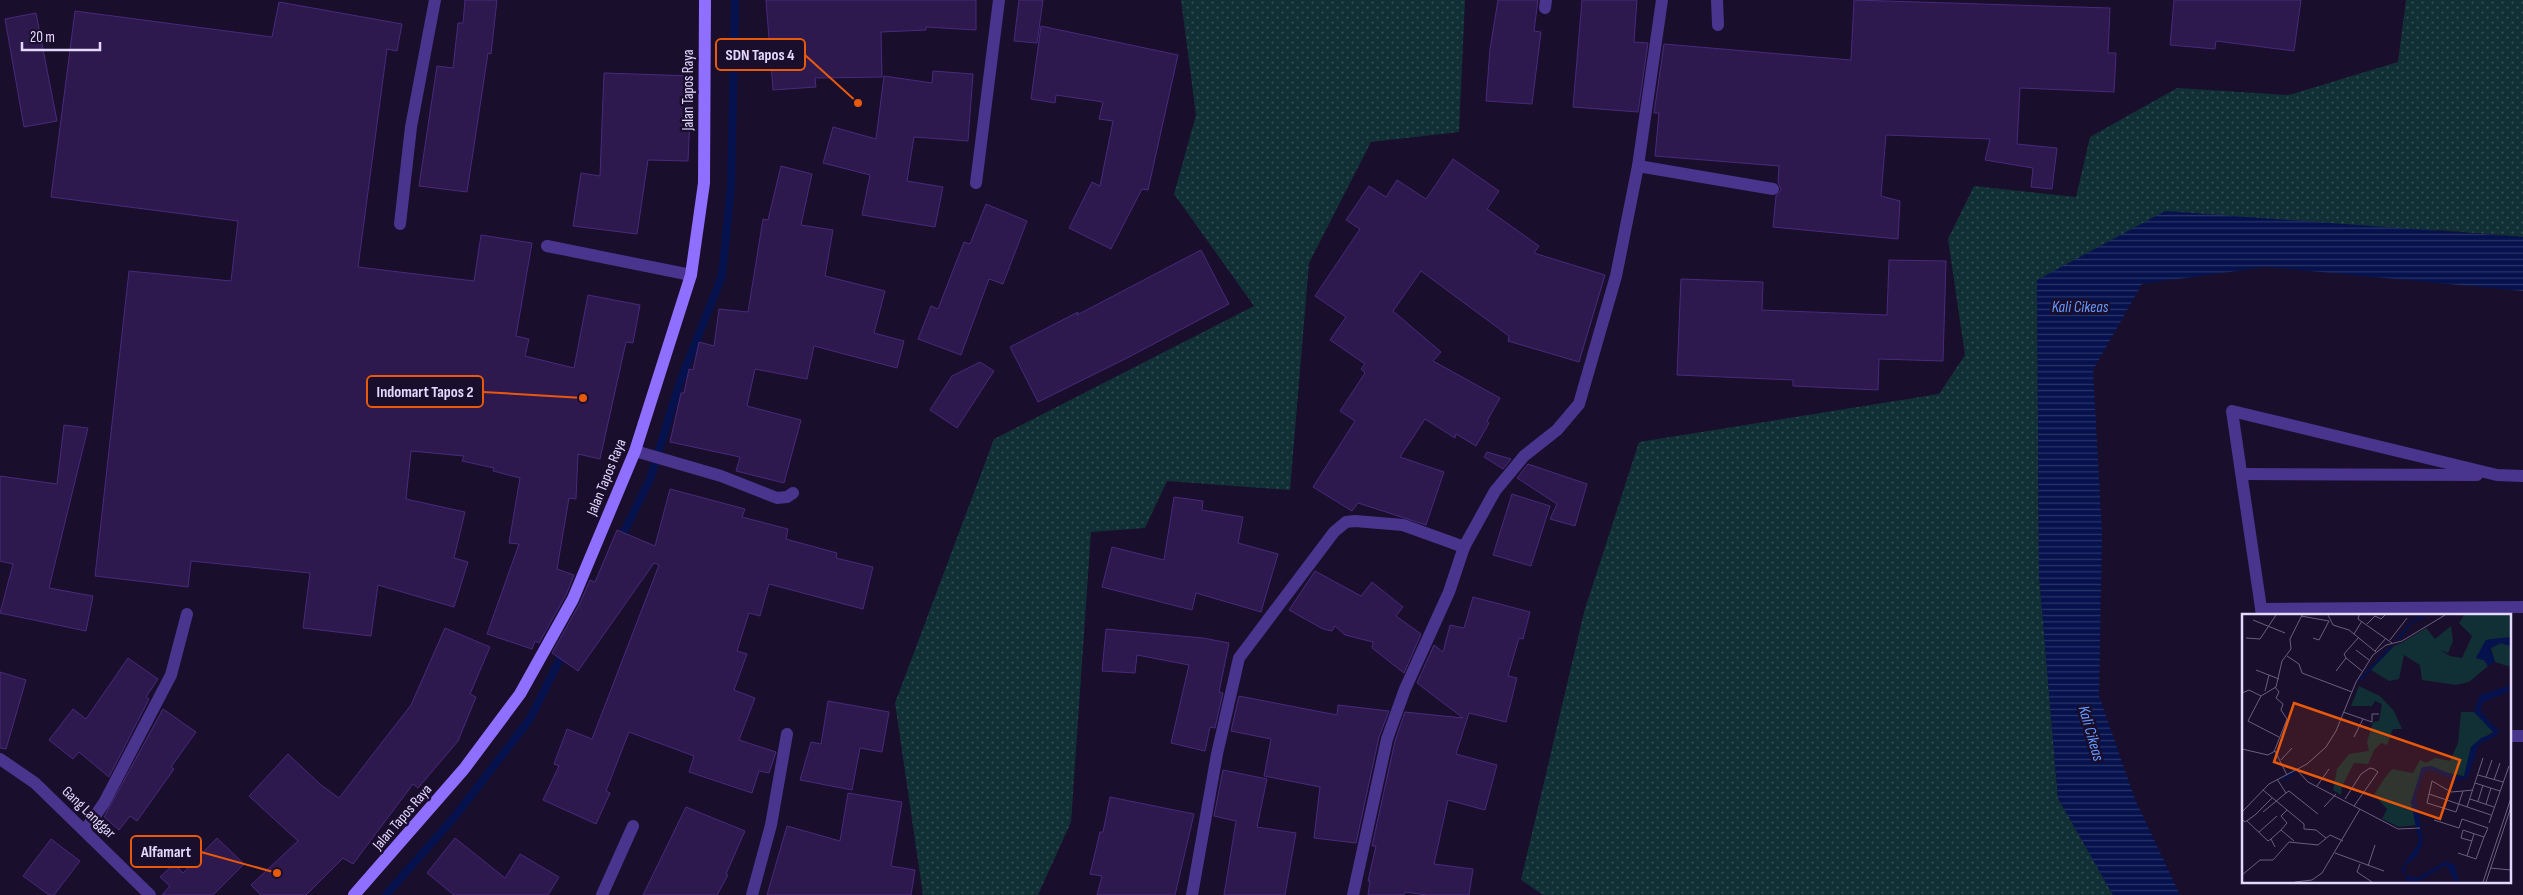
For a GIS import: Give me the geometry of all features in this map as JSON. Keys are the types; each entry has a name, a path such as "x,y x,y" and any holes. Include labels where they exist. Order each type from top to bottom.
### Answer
{"main road":[{"name":"Jalan Tapos Raya","path":"354,895 464,769 520,694 573,599 635,451 691,275 704,183 705,0"}],"street":[{"path":"400,224 411,128 435,0"},
{"path":"976,183 999,0"},
{"path":"1353,895 1387,739 1405,689 1448,592 1464,547 1495,491 1524,456 1557,430 1578,404 1616,276 1638,166 1662,0"},
{"path":"1718,0 1718,25"},
{"path":"1638,166 1773,189"},
{"path":"547,246 691,275"},
{"path":"2497,475 2232,411 2262,612 2523,607"},
{"path":"635,451 659,456 777,498 787,497 793,493"},
{"path":"2242,474 2523,476"},
{"path":"1192,895 1218,754 1240,658 1334,532 1346,522 1355,521 1403,526 1464,547"},
{"path":"85,830 104,803 171,674 187,614"},
{"path":"752,895 771,826 787,734"},
{"path":"2510,736 2523,736"},
{"name":"Gang Langgar","path":"0,758 35,783 150,895"},
{"path":"602,895 633,826"}],"green space":[{"path":"1181,0 1465,0 1459,132 1371,142 1309,263 1290,490 1167,481 1145,528 1091,532 1071,822 1038,895 923,895 895,703 994,439 1254,306 1174,194 1196,115"},
{"path":"2406,0 2523,0 2523,237 2438,230 2037,280 2039,575 2058,798 2113,895 1543,895 1521,880 1584,612 1639,442 1939,394 1965,355 1948,239 1974,186 2076,197 2090,137 2177,88 2289,95 2398,62"}],"water":[{"name":"Kali Cikeas","path":"2165,211 2523,237 2523,291 2266,267 2142,284 2093,370 2102,533 2099,696 2135,799 2180,895 2113,895 2058,798 2039,575 2037,280"}],"building":[{"path":"465,0 497,0 491,54 488,53 467,192 419,186 437,66 453,68 458,23 463,23"},
{"path":"766,0 976,0 976,30 926,27 926,30 881,32 882,77 815,78 816,87 773,90"},
{"path":"1019,0 1043,0 1037,43 1014,41"},
{"path":"1498,0 1538,0 1534,31 1541,32 1532,104 1486,101 1490,49"},
{"path":"1582,0 1637,0 1634,42 1648,43 1638,112 1573,107"},
{"path":"1854,0 2110,8 2108,53 2116,53 2114,92 2020,88 2017,144 2057,148 2052,189 2031,187 2033,168 1985,160 1990,139 1886,135 1881,196 1900,201 1898,239 1773,227 1776,196 1781,190 1778,182 1779,166 1655,156 1659,113 1654,113 1664,44 1851,60"},
{"path":"2174,0 2301,0 2294,51 2216,41 2215,49 2170,45"},
{"path":"279,2 402,24 397,51 387,49 358,267 474,281 481,235 532,243 516,336 529,339 525,356 574,368 588,295 640,305 633,343 626,342 600,459 578,454 576,499 569,498 557,569 574,575 566,595 539,643 535,641 532,649 487,634 519,544 509,543 520,478 493,471 494,468 462,461 464,456 411,451 406,499 465,512 454,558 468,562 454,607 378,585 371,636 303,628 310,573 191,561 188,587 95,576 129,271 231,281 238,221 51,197 75,11 272,37"},
{"path":"36,13 57,121 24,127 5,19"},
{"path":"1041,26 1178,55 1148,190 1142,189 1111,249 1069,228 1092,182 1100,186 1113,121 1099,119 1103,102 1056,95 1055,103 1031,99"},
{"path":"933,71 973,74 968,141 914,137 907,181 943,187 935,227 862,215 870,175 823,163 833,127 876,139 884,76 932,83"},
{"path":"604,73 692,76 688,161 648,160 637,234 573,226 581,173 600,176"},
{"path":"1453,159 1499,191 1487,209 1539,246 1534,253 1605,275 1579,362 1508,341 1509,336 1421,271 1393,311 1441,352 1433,361 1500,398 1476,446 1456,434 1455,438 1425,419 1400,457 1444,472 1426,525 1358,503 1352,511 1313,487 1355,421 1340,411 1365,373 1361,369 1365,364 1330,340 1346,317 1315,296 1360,229 1346,220 1369,186 1386,197 1397,180 1426,199"},
{"path":"781,166 812,174 801,225 833,230 825,276 885,291 874,333 904,341 897,368 814,346 807,379 755,369 747,406 801,420 784,483 736,471 740,457 670,442 681,393 684,393 689,369 693,370 699,342 714,346 719,309 748,312 763,219 768,220"},
{"path":"986,204 1027,221 1003,284 989,279 961,355 918,339 931,306 938,309 964,242 970,244"},
{"path":"1201,250 1229,304 1038,402 1010,347 1078,312 1077,315"},
{"path":"1889,260 1946,261 1943,361 1879,359 1878,390 1793,386 1793,380 1677,375 1681,279 1763,282 1762,310 1887,315"},
{"path":"980,362 994,371 957,428 930,410 952,376"},
{"path":"64,425 88,428 49,588 93,596 86,631 0,613 13,564 0,561 0,476 57,484"},
{"path":"1487,452 1511,459 1503,469 1484,457"},
{"path":"1528,464 1587,484 1575,526 1550,519 1557,504 1517,478"},
{"path":"670,489 745,509 742,517 788,529 786,539 837,553 836,558 873,567 863,609 769,584 760,616 749,613 737,651 747,654 734,690 755,698 739,740 776,752 769,773 759,771 752,793 689,772 694,756 629,732 606,791 610,793 596,824 543,800 559,766 554,764 567,729 592,739 659,565 654,563 578,671 552,653 580,603 590,580 595,582 617,530 655,546"},
{"path":"1512,494 1550,506 1531,566 1493,555"},
{"path":"1174,497 1203,501 1202,510 1243,517 1238,543 1278,554 1261,612 1196,593 1192,610 1102,587 1112,547 1164,560"},
{"path":"1315,571 1361,596 1372,582 1403,607 1396,616 1421,634 1404,673 1372,648 1373,642 1345,635 1335,626 1332,631 1323,629 1289,610"},
{"path":"1473,597 1530,612 1523,639 1519,638 1508,676 1517,678 1506,722 1469,713 1456,754 1497,765 1485,810 1448,800 1434,864 1473,869 1469,895 1427,895 1405,892 1404,895 1368,895 1370,881 1368,881 1376,846 1372,846 1395,741 1405,712 1463,718 1417,683 1434,645 1443,652 1450,625 1464,628"},
{"path":"445,628 490,647 470,694 476,697 458,741 418,788 413,784 353,864 343,858 306,895 261,895 251,885 298,841 249,796 288,754 321,785 339,798 411,705"},
{"path":"1106,629 1203,638 1229,643 1219,692 1223,693 1215,728 1210,727 1205,751 1171,743 1189,665 1137,655 1135,673 1102,671"},
{"path":"128,658 158,679 146,697 149,699 109,777 79,752 73,759 49,740 73,709 86,719"},
{"path":"0,672 26,680 6,749 0,748"},
{"path":"1239,696 1337,715 1338,705 1389,711 1379,737 1356,843 1314,838 1320,787 1264,776 1271,739 1231,731"},
{"path":"828,701 889,712 882,752 860,748 852,790 800,780 811,742 821,744"},
{"path":"163,709 196,732 171,767 174,769 137,821 130,816 119,830 104,817"},
{"path":"1223,770 1267,779 1257,827 1296,833 1285,895 1224,895 1236,821 1214,816"},
{"path":"848,793 902,802 891,866 915,870 911,895 767,895 787,826 840,841"},
{"path":"1110,797 1194,814 1175,895 1097,895 1102,876 1090,874 1100,832 1103,832"},
{"path":"686,807 745,831 726,874 728,875 717,895 643,895"},
{"path":"217,838 244,864 213,895 162,895 170,886 160,877 174,864 183,873"},
{"path":"455,838 505,878 520,854 559,877 548,895 454,895 427,873"},
{"path":"51,839 80,861 54,895 49,895 23,876"}],"waterway":[{"path":"620,540 650,479 680,382 722,276 731,186 735,0"},
{"path":"386,895 456,815 530,719 564,651"}],"place":[{"name":"SDN Tapos 4","path":"858,103"},
{"name":"Indomart Tapos 2","path":"583,398"},
{"name":"Alfamart","path":"277,873"}]}
